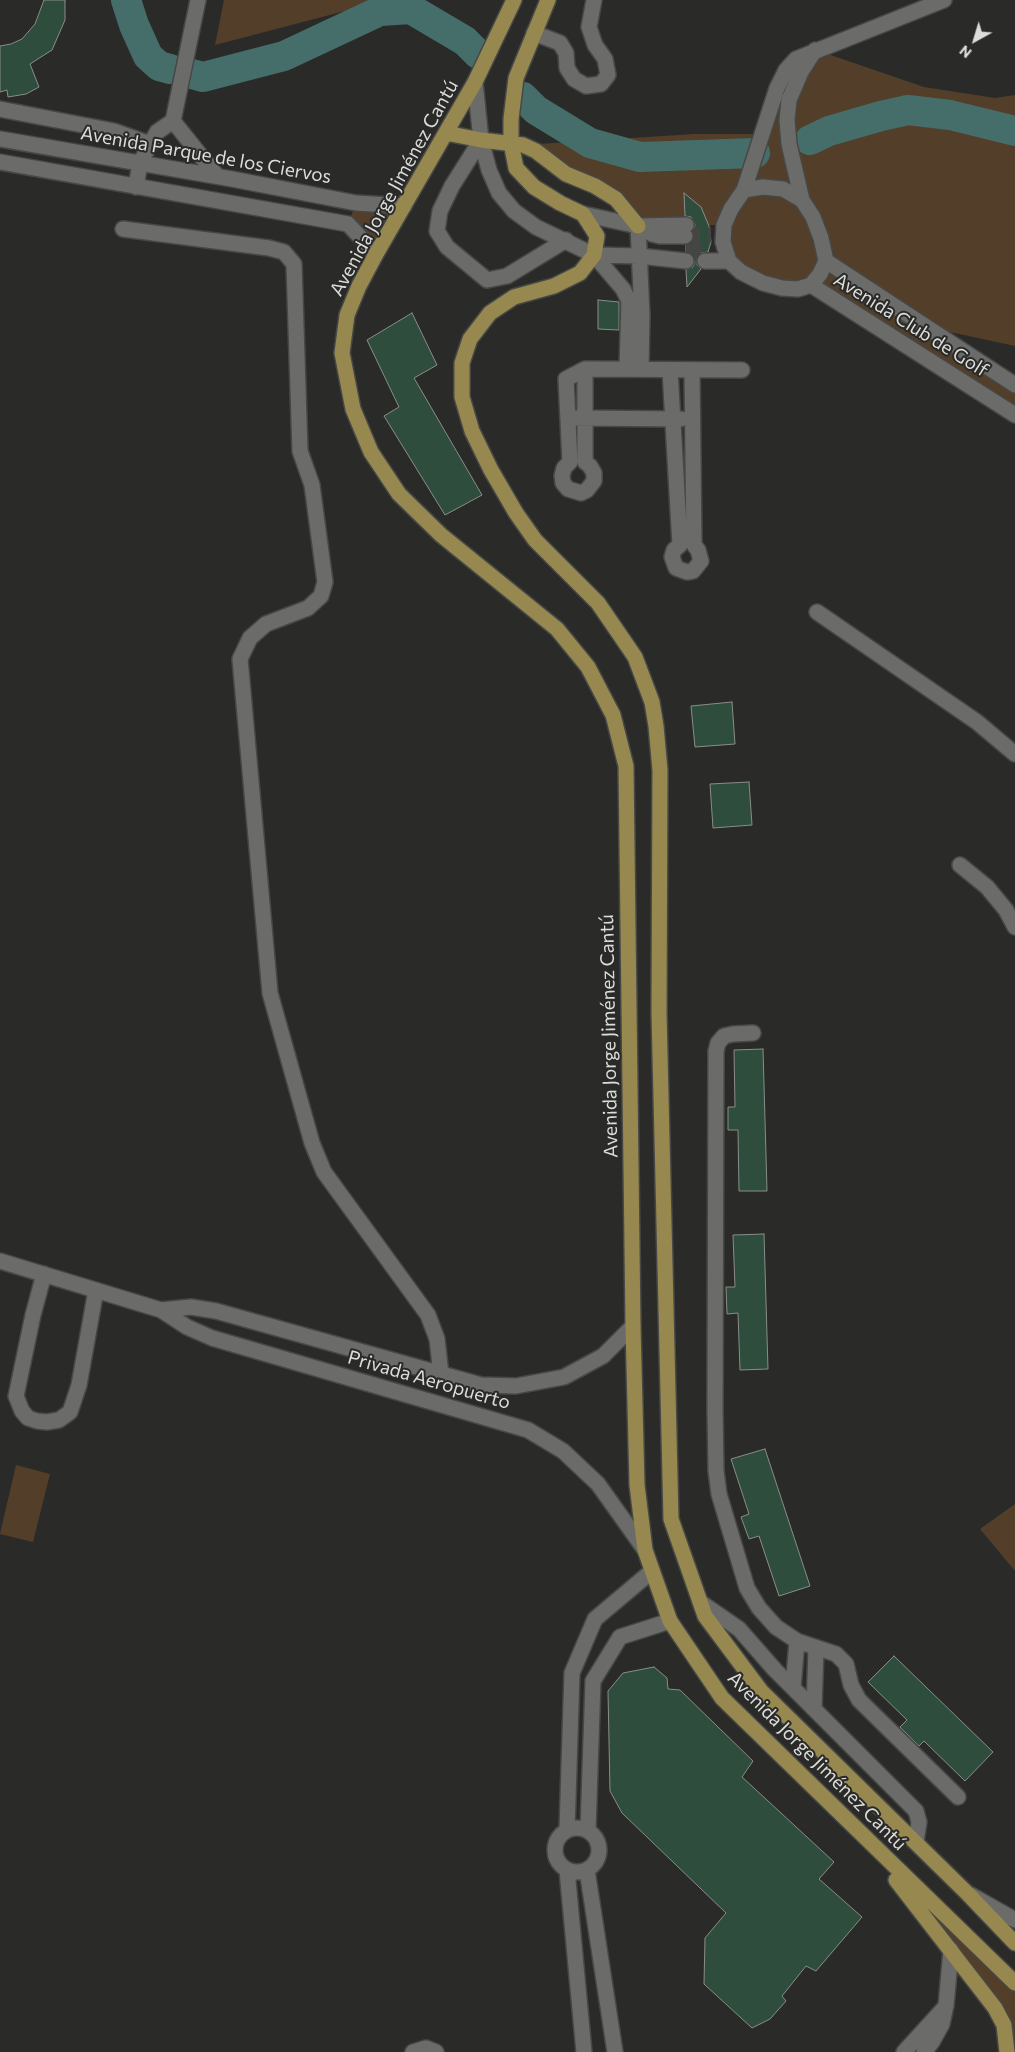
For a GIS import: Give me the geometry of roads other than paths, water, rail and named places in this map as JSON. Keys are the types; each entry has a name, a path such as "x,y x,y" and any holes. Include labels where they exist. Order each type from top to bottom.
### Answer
{"main road":[{"name":"Avenida Jorge Jiménez Cantú","path":"514,0 476,82 376,254 359,286 347,315 342,353 353,409 371,452 399,494 441,536 557,629 588,666 613,715 626,766 633,1326 637,1485 645,1550 670,1621 722,1698 1015,1983"},
{"path":"548,0 516,78 511,119 511,143 516,168 534,187 583,214 597,236 594,255"},
{"path":"446,133 481,140 523,145 536,151 566,174 595,186 616,199 638,226"},
{"name":"Avenida Jorge Jiménez Cantú","path":"594,255 580,273 554,286 514,297 490,313 470,339 462,363 462,397 472,431 491,470 516,513 536,540 598,603 635,657 652,702 655,718 660,770 659,1031 671,1519 705,1616 761,1691 916,1842 1015,1943"},
{"path":"862,1836 995,2008 1004,2025 1007,2052"}],"street":[{"path":"136,188 140,163 150,144 157,132 173,121 198,0"},
{"path":"534,33 560,43 566,53 567,68 574,79 586,86 601,84 608,75 606,59 595,44 589,27 594,0"},
{"path":"707,256 727,256 716,230 744,190 777,88 786,70 796,59 944,0"},
{"name":"Avenida Club de Golf","path":"727,256 741,272 763,283 782,288 798,289 811,285 820,274 826,261 821,238 813,218 802,200 789,144 787,120 789,100 798,78 816,50"},
{"path":"476,82 481,140 489,170 499,194 514,211 536,227 594,255 635,301"},
{"path":"0,109 114,132 150,144"},
{"path":"173,121 225,178 228,204"},
{"name":"Avenida Parque de los Ciervos","path":"0,139 356,203 404,206"},
{"path":"481,140 452,186 440,212 437,231 447,247 487,280 507,276 566,240"},
{"path":"0,162 136,188 348,224 376,254"},
{"path":"744,190 763,187 783,189 802,200"},
{"path":"348,224 356,203"},
{"path":"583,214 638,226 686,231"},
{"path":"634,369 635,301 639,256 638,226"},
{"path":"123,229 269,248 284,252 294,264 300,451 312,485 325,582 321,596 308,608 266,624 250,638 240,660 270,993 312,1143 324,1172 428,1316 437,1339 441,1374"},
{"path":"594,255 639,256 660,253 686,256"},
{"name":"Avenida Club de Golf","path":"826,261 1015,385"},
{"name":"Avenida Club de Golf","path":"811,285 1015,415"},
{"path":"585,369 585,462 594,473 594,481 587,490 580,492 568,489 563,483 562,476 564,468 570,462 566,379 585,369 742,370"},
{"path":"670,370 680,545 674,550 673,562 681,571 687,572 693,571 701,561 698,550 694,545 692,370"},
{"path":"568,418 692,419"},
{"path":"676,478 693,478"},
{"path":"817,612 977,722 1015,754"},
{"path":"960,865 987,887 1006,910 1015,927"},
{"path":"753,1033 724,1036 718,1042 716,1051 716,1471 719,1494 747,1588 759,1608 776,1627 797,1641 836,1654 846,1664 851,1685 859,1700 958,1796"},
{"name":"Privada Aeropuerto","path":"0,1261 161,1310 187,1327 212,1338 528,1430 563,1451 598,1484 645,1550"},
{"path":"44,1274 33,1315 16,1396 22,1411 28,1418 37,1421 59,1420 70,1412 79,1385 96,1290"},
{"name":"Privada Aeropuerto","path":"161,1310 191,1307 216,1311 481,1385 516,1386 564,1377 604,1356 633,1326"},
{"path":"568,1830 572,1673 595,1619 652,1571"},
{"path":"700,1602 739,1629 793,1688 916,1811 919,1822 916,1842"},
{"path":"588,1830 593,1681 620,1637 670,1621"},
{"path":"793,1688 797,1641"},
{"path":"814,1709 816,1648"},
{"path":"581,1828 588,1830 597,1840 599,1854 597,1860 587,1870 574,1872 567,1870 561,1865 555,1853 557,1840 568,1830 581,1828"},
{"path":"567,1870 584,2052"},
{"path":"587,1870 615,2052"},
{"path":"968,1894 1014,1917"},
{"path":"924,2052 942,2024 946,2006 951,1950"},
{"path":"904,2052 946,2006"},
{"path":"413,2052 426,2048 436,2052"}],"waterway":[{"path":"126,0 134,25 148,56 159,66 170,69"},
{"path":"192,74 203,77 284,56 380,11 411,9 465,41 478,54"},
{"path":"523,97 536,110 590,143 640,157 755,153"},
{"path":"810,140 829,131 908,110 950,115 1015,131"}],"tunnel":[{"path":"685,236 711,235"},
{"path":"686,251 709,251"}]}
